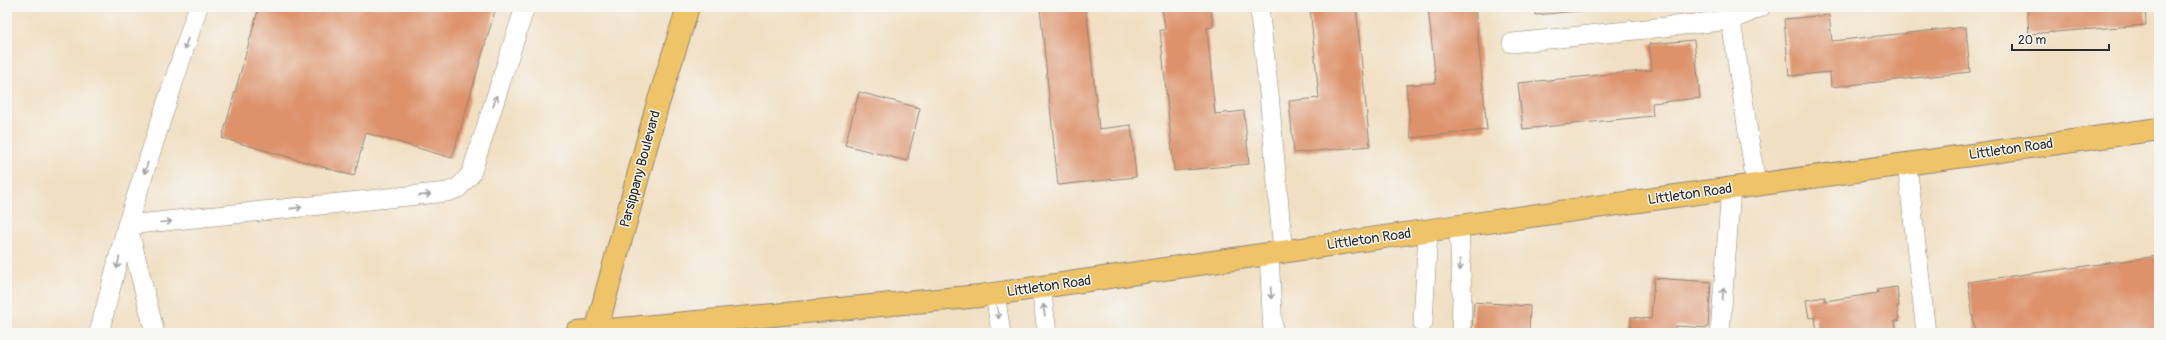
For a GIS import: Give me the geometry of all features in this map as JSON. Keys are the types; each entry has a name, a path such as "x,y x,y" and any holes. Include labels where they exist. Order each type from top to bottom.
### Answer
{"main road":[{"name":"Parsippany Boulevard","path":"586,332 688,7"},
{"name":"Littleton Road","path":"586,332 995,294 1459,226 2159,129"}],"lane":[{"path":"100,333 127,225 198,7"},
{"path":"127,225 447,192 458,188 471,174 525,7"},
{"path":"1259,7 1269,94 1276,253 1273,333"},
{"path":"1512,43 1730,14 1761,7"},
{"path":"1730,14 1756,184"},
{"path":"1907,164 1926,333"},
{"path":"1720,333 1731,188"},
{"path":"127,225 155,333"},
{"path":"1459,226 1462,296 1461,333"},
{"path":"1423,323 1428,231"},
{"path":"1041,287 1047,333"},
{"path":"995,294 1001,333"}],"building":[{"path":"259,7 496,7 452,158 366,133 354,176 222,138"},
{"path":"1040,7 1086,7 1099,129 1131,125 1136,177 1058,185"},
{"path":"1162,7 1211,7 1213,27 1207,28 1215,114 1244,111 1249,164 1174,171 1160,30 1165,30"},
{"path":"1310,7 1356,7 1370,146 1294,153 1289,101 1319,98"},
{"path":"1428,7 1475,7 1487,130 1411,138 1406,85 1436,83"},
{"path":"1535,7 1609,7 1610,8 1535,15"},
{"path":"2027,7 2145,7 2146,25 2029,34"},
{"path":"1829,15 1832,41 1966,27 1970,72 1831,87 1830,72 1789,76 1784,19"},
{"path":"1694,40 1700,98 1652,103 1653,116 1523,129 1518,83 1652,70 1649,44"},
{"path":"859,92 920,108 907,161 845,145"},
{"path":"2159,256 2159,333 1975,333 1968,282"},
{"path":"1654,278 1711,282 1708,328 1676,326 1676,333 1630,333 1631,317 1651,319"},
{"path":"1897,287 1899,321 1895,321 1897,333 1817,333 1815,317 1809,318 1806,300 1825,297 1825,301 1878,293 1877,290"},
{"path":"1474,302 1530,306 1529,333 1472,333"}]}
